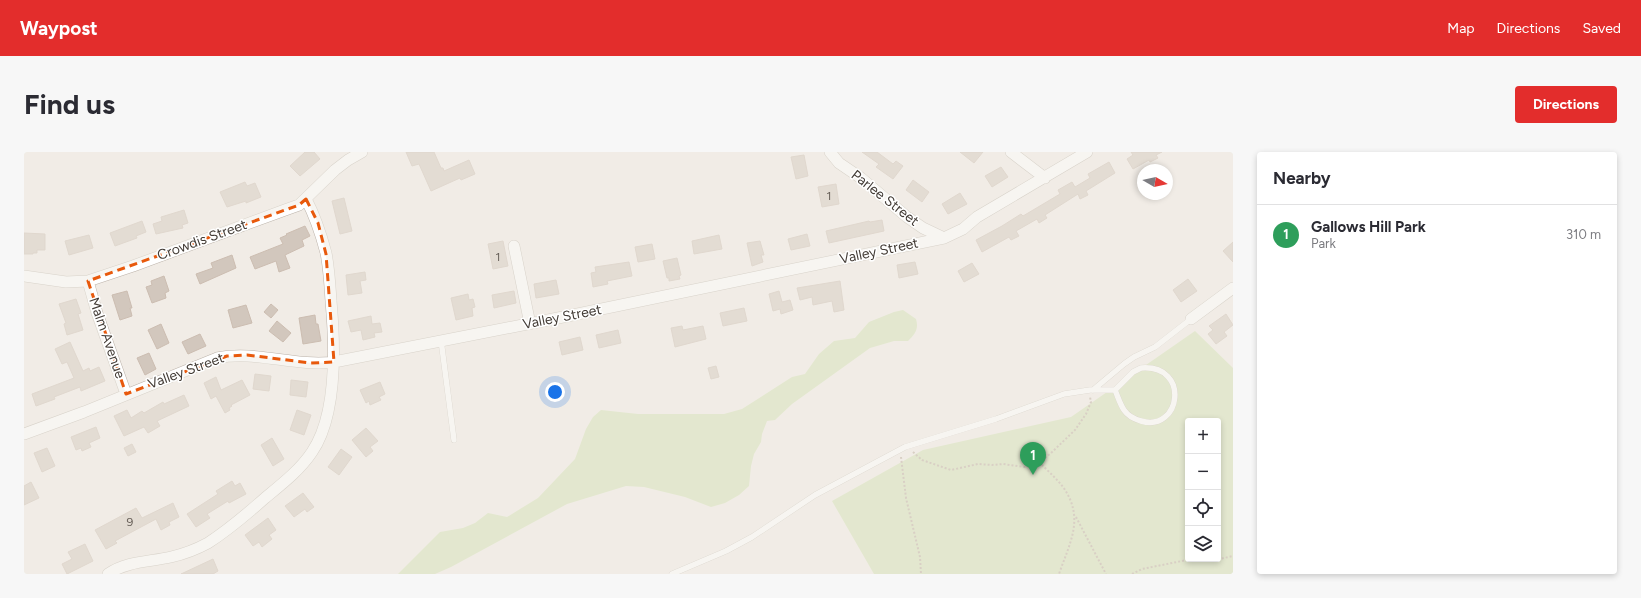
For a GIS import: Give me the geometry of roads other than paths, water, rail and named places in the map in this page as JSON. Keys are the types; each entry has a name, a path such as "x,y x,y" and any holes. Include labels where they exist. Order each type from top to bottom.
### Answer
{"street":[{"name":"Crowdis Street","path":"24,276 66,282 88,281 133,266 299,204 348,160 362,152"},
{"name":"Parlee Street","path":"830,152 839,163 861,178 907,217 923,228 944,238"},
{"path":"1011,152 1044,178"},
{"name":"Valley Street","path":"24,434 217,358 226,356 247,355 303,362 334,362 441,340 530,324 944,238 963,229 977,217 1088,152"},
{"path":"108,574 129,564 184,554 208,542 250,511 301,467 313,451 320,438 328,408 334,362 332,308 326,254 318,223 306,199"},
{"path":"514,246 530,324"},
{"name":"Malm Avenue","path":"88,281 97,313 126,394"},
{"path":"1191,319 1233,288"}],"lane":[{"path":"1091,390 1124,364 1134,357 1155,347 1191,319"},
{"path":"441,340 454,440"},
{"path":"672,574 726,551 752,537 815,494 905,447 996,419 1064,394 1091,390 1115,390 1133,372 1141,368 1158,369 1164,372 1173,383 1175,393 1174,402 1168,415 1155,423 1149,423 1130,417 1123,408 1115,390"}],"place":[{"name":"Gallows Hill Park","path":"1033,475"}]}
